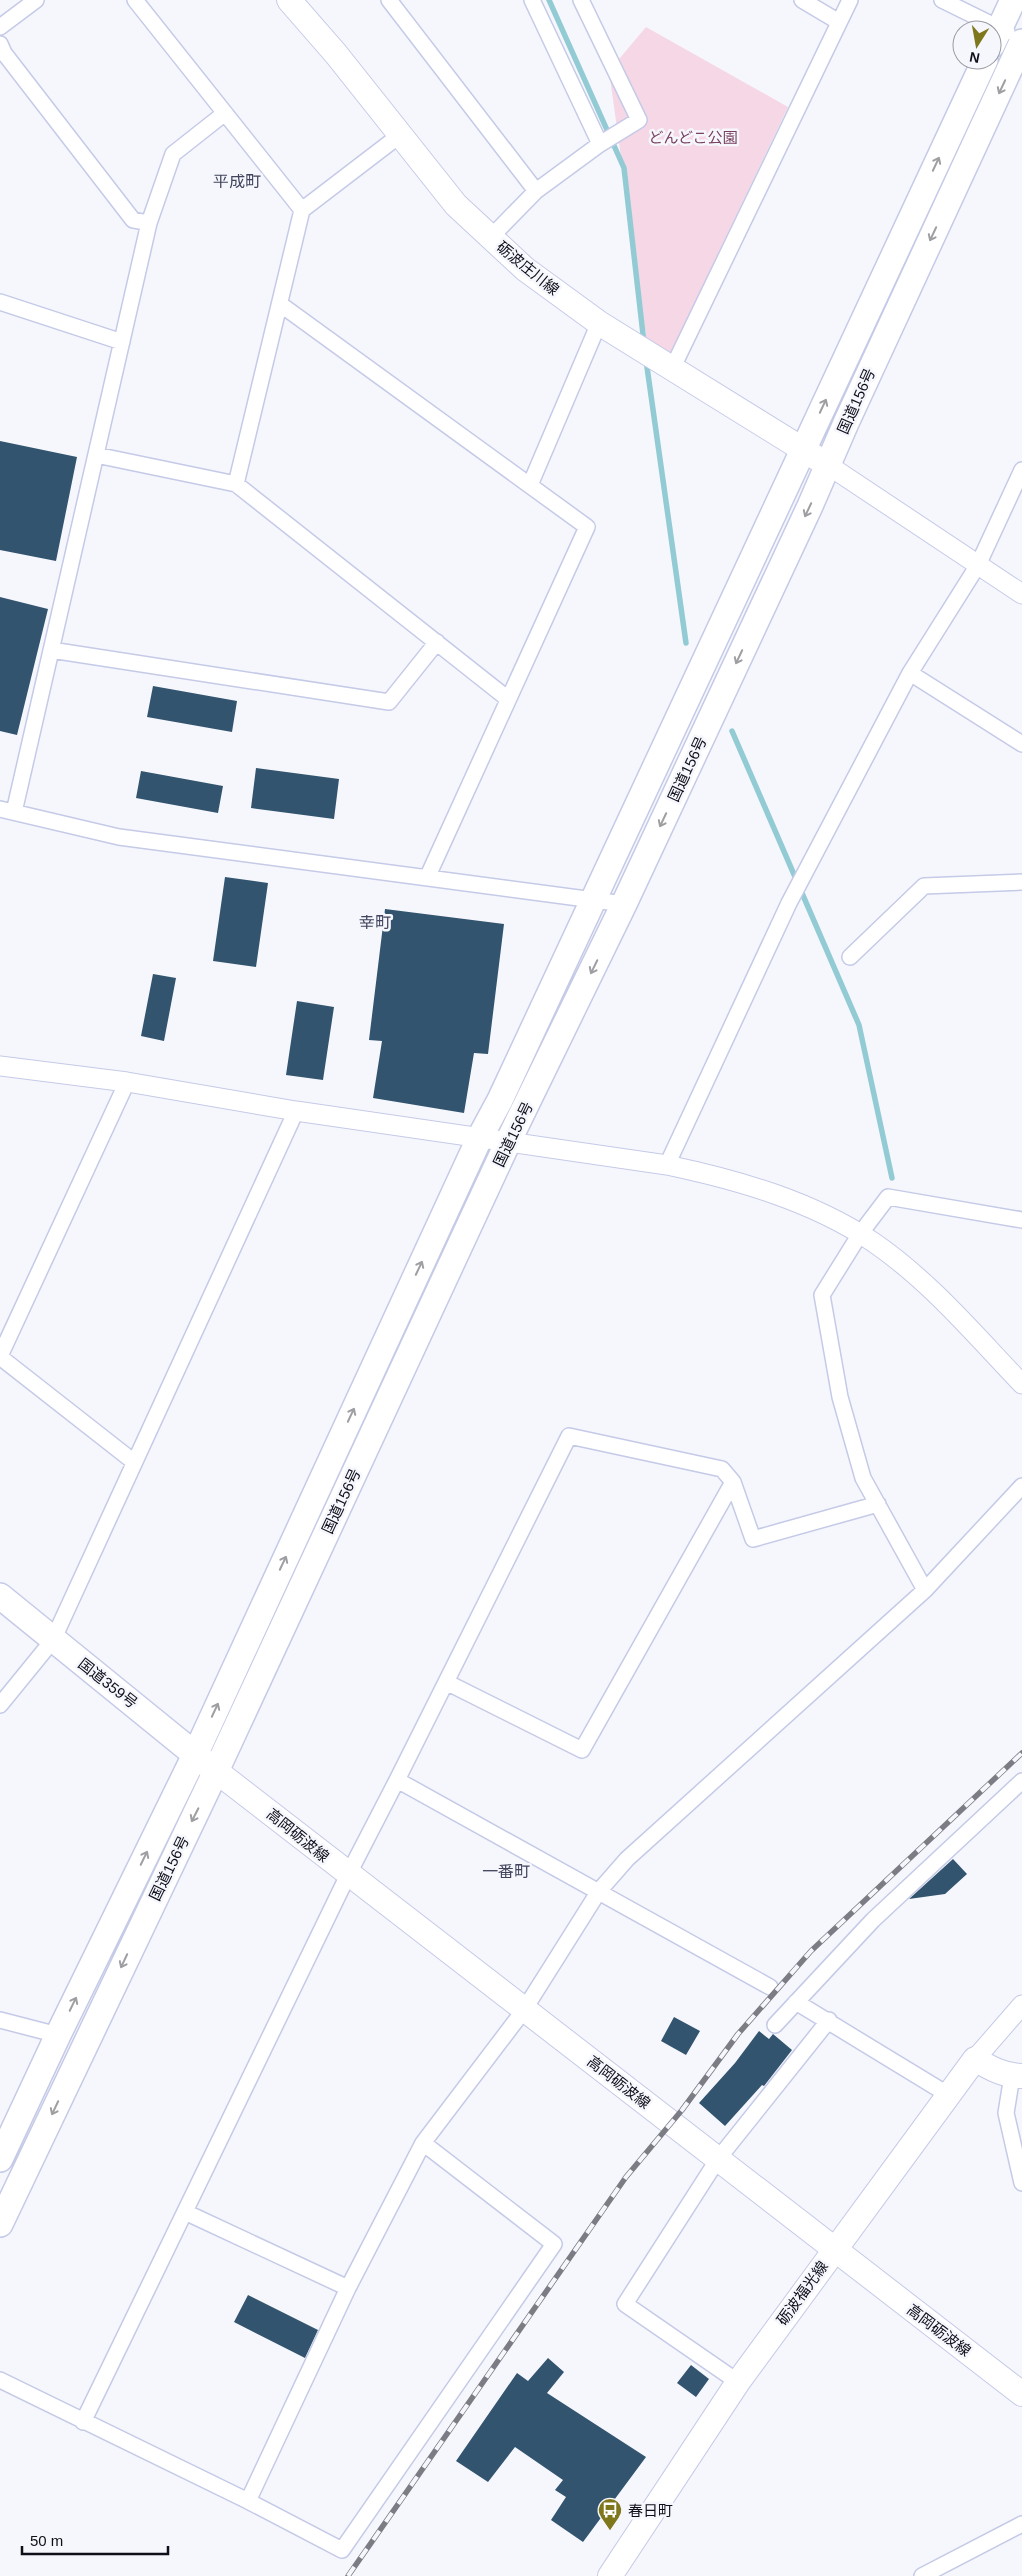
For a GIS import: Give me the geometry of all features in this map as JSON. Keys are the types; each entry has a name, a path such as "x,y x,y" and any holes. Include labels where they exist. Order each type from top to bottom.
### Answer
{"highway":[{"path":"1002,24 1013,0"},
{"name":"国道156号","path":"0,2224 216,1771 508,1142 624,904 828,466 1022,41"},
{"name":"国道156号","path":"0,2159 58,2034 195,1754 479,1138 500,1100 591,899 980,70"},
{"name":"国道359号","path":"0,1596 216,1771"}],"main road":[{"name":"砺波庄川線","path":"289,0 456,206 526,268 599,323 828,466"},
{"name":"高岡砺波線","path":"216,1771 348,1875 1022,2394"},
{"path":"975,2059 992,2069 1017,2076"},
{"name":"砺波福光線","path":"610,2576 738,2382 947,2094 975,2059"}],"street":[{"path":"0,27 36,0"},
{"path":"135,0 302,210"},
{"path":"389,0 536,191"},
{"path":"532,0 600,144"},
{"path":"491,237 536,191 600,144 639,120 581,0"},
{"path":"802,0 840,22"},
{"path":"672,369 850,0"},
{"path":"942,0 971,20"},
{"path":"1002,38 1022,41"},
{"path":"0,44 4,53 133,220 149,223"},
{"path":"225,113 173,154 149,223 51,650 7,810 119,837 624,904"},
{"path":"236,484 302,210 400,135"},
{"path":"0,302 122,342"},
{"path":"280,304 587,527 427,878"},
{"path":"530,486 599,323"},
{"path":"96,455 236,484 508,699"},
{"path":"828,466 1022,594"},
{"path":"667,1165 789,903 910,673 978,565 1022,470"},
{"path":"51,650 389,702 437,642"},
{"path":"910,673 1022,744"},
{"path":"850,956 924,886 1022,882"},
{"path":"0,1066 127,1082 296,1110 667,1165 722,1177 776,1195 860,1234 920,1279 1022,1384"},
{"path":"127,1082 0,1357 134,1462"},
{"path":"0,1705 53,1640 296,1110"},
{"path":"925,1590 863,1478 840,1397 822,1295 860,1234 888,1197 1022,1220"},
{"path":"83,2422 348,1875 569,1436 722,1469 733,1482 753,1539 878,1504"},
{"path":"446,1682 582,1750 733,1482"},
{"path":"248,2501 348,2288 423,2143 524,2010 599,1891 627,1859 925,1590 1022,1486"},
{"path":"397,1780 770,1987"},
{"path":"775,2025 873,1920 1022,1781"},
{"path":"796,2002 829,2020 947,2094"},
{"path":"975,2059 1022,2005"},
{"path":"0,2020 58,2034"},
{"path":"738,2382 625,2304 718,2159 829,2020"},
{"path":"1017,2076 1006,2113 1022,2183"},
{"path":"0,2380 248,2501 342,2550 554,2244 423,2143"},
{"path":"185,2212 348,2288"},
{"path":"922,2576 1022,2524"}],"green space":[{"name":"どんどこ公園","path":"646,27 788,107 671,352 662,356 648,350 609,71"}],"building":[{"path":"0,441 77,457 56,561 0,550"},
{"path":"0,597 48,609 17,735 0,731"},
{"path":"153,686 237,701 232,732 147,717"},
{"path":"256,768 339,779 334,819 251,808"},
{"path":"141,771 223,786 218,813 136,798"},
{"path":"225,877 268,883 256,967 213,961"},
{"path":"385,909 504,924 488,1054 474,1053 464,1113 373,1098 382,1041 369,1040"},
{"path":"153,974 176,978 164,1041 141,1036"},
{"path":"297,1001 334,1007 323,1080 286,1075"},
{"path":"953,1859 967,1874 945,1894 909,1899"},
{"path":"674,2017 700,2031 686,2055 661,2041"},
{"path":"759,2031 769,2039 773,2034 792,2050 764,2086 762,2085 725,2126 699,2103 735,2063"},
{"path":"248,2295 318,2330 305,2358 234,2322"},
{"path":"548,2358 564,2372 547,2393 646,2457 583,2542 551,2520 566,2497 555,2490 563,2480 515,2447 488,2482 456,2461 517,2373 528,2381"},
{"path":"691,2365 709,2379 696,2397 677,2383"}],"waterway":[{"path":"549,0 624,168 644,343"},
{"path":"646,360 686,643"},
{"path":"732,731 859,1025 892,1178"}],"railway":[{"path":"348,2576 626,2177 682,2110 738,2034 811,1951 1022,1753"}],"place":[{"name":"春日町","path":"610,2531"}],"district":[{"name":"平成町","path":"237,181"},
{"name":"幸町","path":"375,922"},
{"name":"一番町","path":"506,1871"}]}
